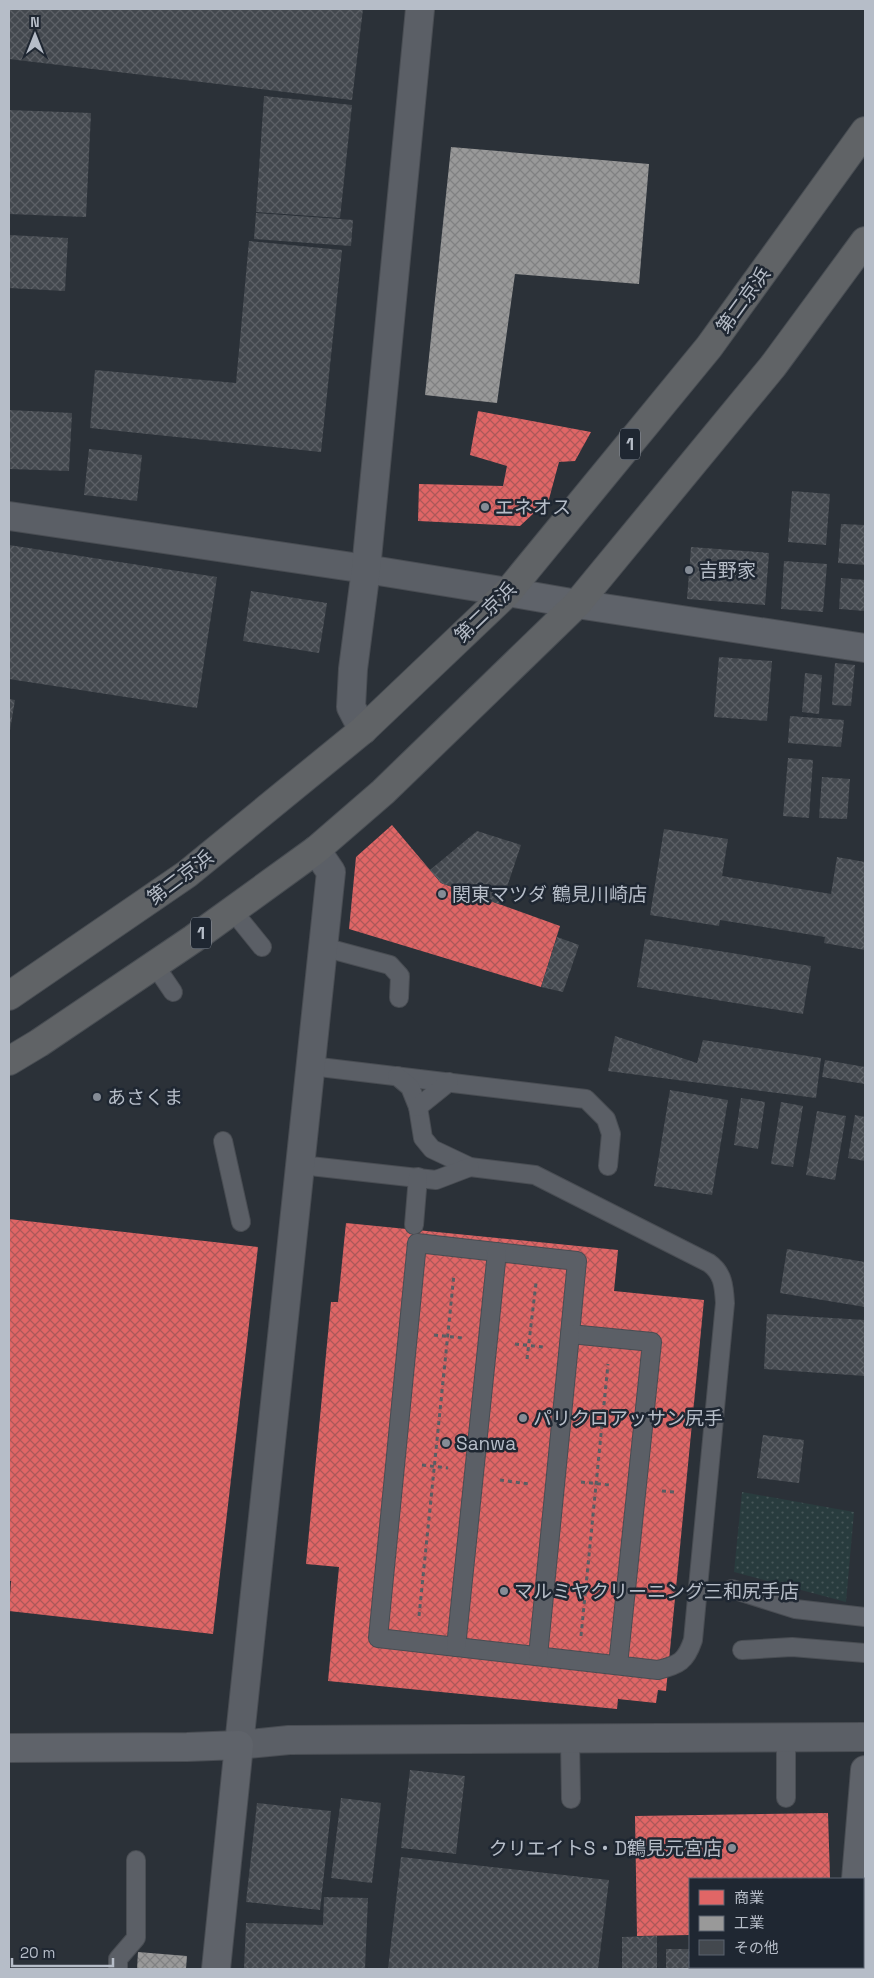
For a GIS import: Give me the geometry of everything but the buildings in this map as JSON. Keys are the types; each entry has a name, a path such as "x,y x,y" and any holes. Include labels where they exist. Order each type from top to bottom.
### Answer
{"highway":[{"name":"第二京浜","path":"9,996 187,874 363,730 508,592 709,347 865,131"},
{"name":"1","path":"9,1060 38,1043 154,964 193,940 316,850 383,792 577,604 773,366 865,241"}],"street":[{"path":"363,730 351,707 353,669 366,569 420,9"},
{"path":"9,516 366,569 577,604 865,648"},
{"path":"216,1969 330,872 316,850"},
{"path":"9,1748 187,1748 289,1740 865,1737"},
{"path":"856,1878 865,1770"}],"lane":[{"path":"232,910 262,947"},
{"path":"323,947 390,965 400,976 399,998"},
{"path":"154,964 173,992"},
{"path":"311,1066 586,1100 606,1119 611,1134 608,1166"},
{"path":"397,1076 410,1087 418,1107 423,1138 432,1149 470,1166 535,1175 709,1263 718,1269 724,1283 725,1303 693,1640 688,1654 676,1666 658,1670 378,1638 417,1243 576,1261 538,1656"},
{"path":"418,1107 449,1082"},
{"path":"223,1141 241,1222"},
{"path":"301,1165 436,1180 470,1166"},
{"path":"414,1225 418,1177"},
{"path":"456,1647 497,1252"},
{"path":"570,1334 652,1342 618,1665"},
{"path":"732,1588 795,1609 865,1617"},
{"path":"742,1650 792,1647 865,1654"},
{"path":"786,1738 786,1798"},
{"path":"570,1739 571,1799"},
{"path":"118,1969 118,1959 136,1938 136,1860"}],"path":[{"path":"419,1617 454,1273"},
{"path":"527,1359 536,1275"},
{"path":"429,1335 466,1339"},
{"path":"510,1344 546,1347"},
{"path":"580,1646 608,1362"},
{"path":"416,1465 454,1469"},
{"path":"499,1480 532,1484"},
{"path":"578,1482 616,1486"}],"shaded area":[{"path":"742,1492 854,1512 846,1602 734,1572"}],"place":[{"name":"エネオス","path":"485,507"},
{"name":"吉野家","path":"689,570"},
{"name":"関東マツダ 鶴見川崎店","path":"442,894"},
{"name":"あさくま","path":"97,1097"},
{"name":"パリクロアッサン尻手","path":"523,1418"},
{"name":"Sanwa","path":"446,1443"},
{"name":"マルミヤクリーニング三和尻手店","path":"504,1591"},
{"name":"クリエイトS・D鶴見元宮店","path":"732,1848"}]}
